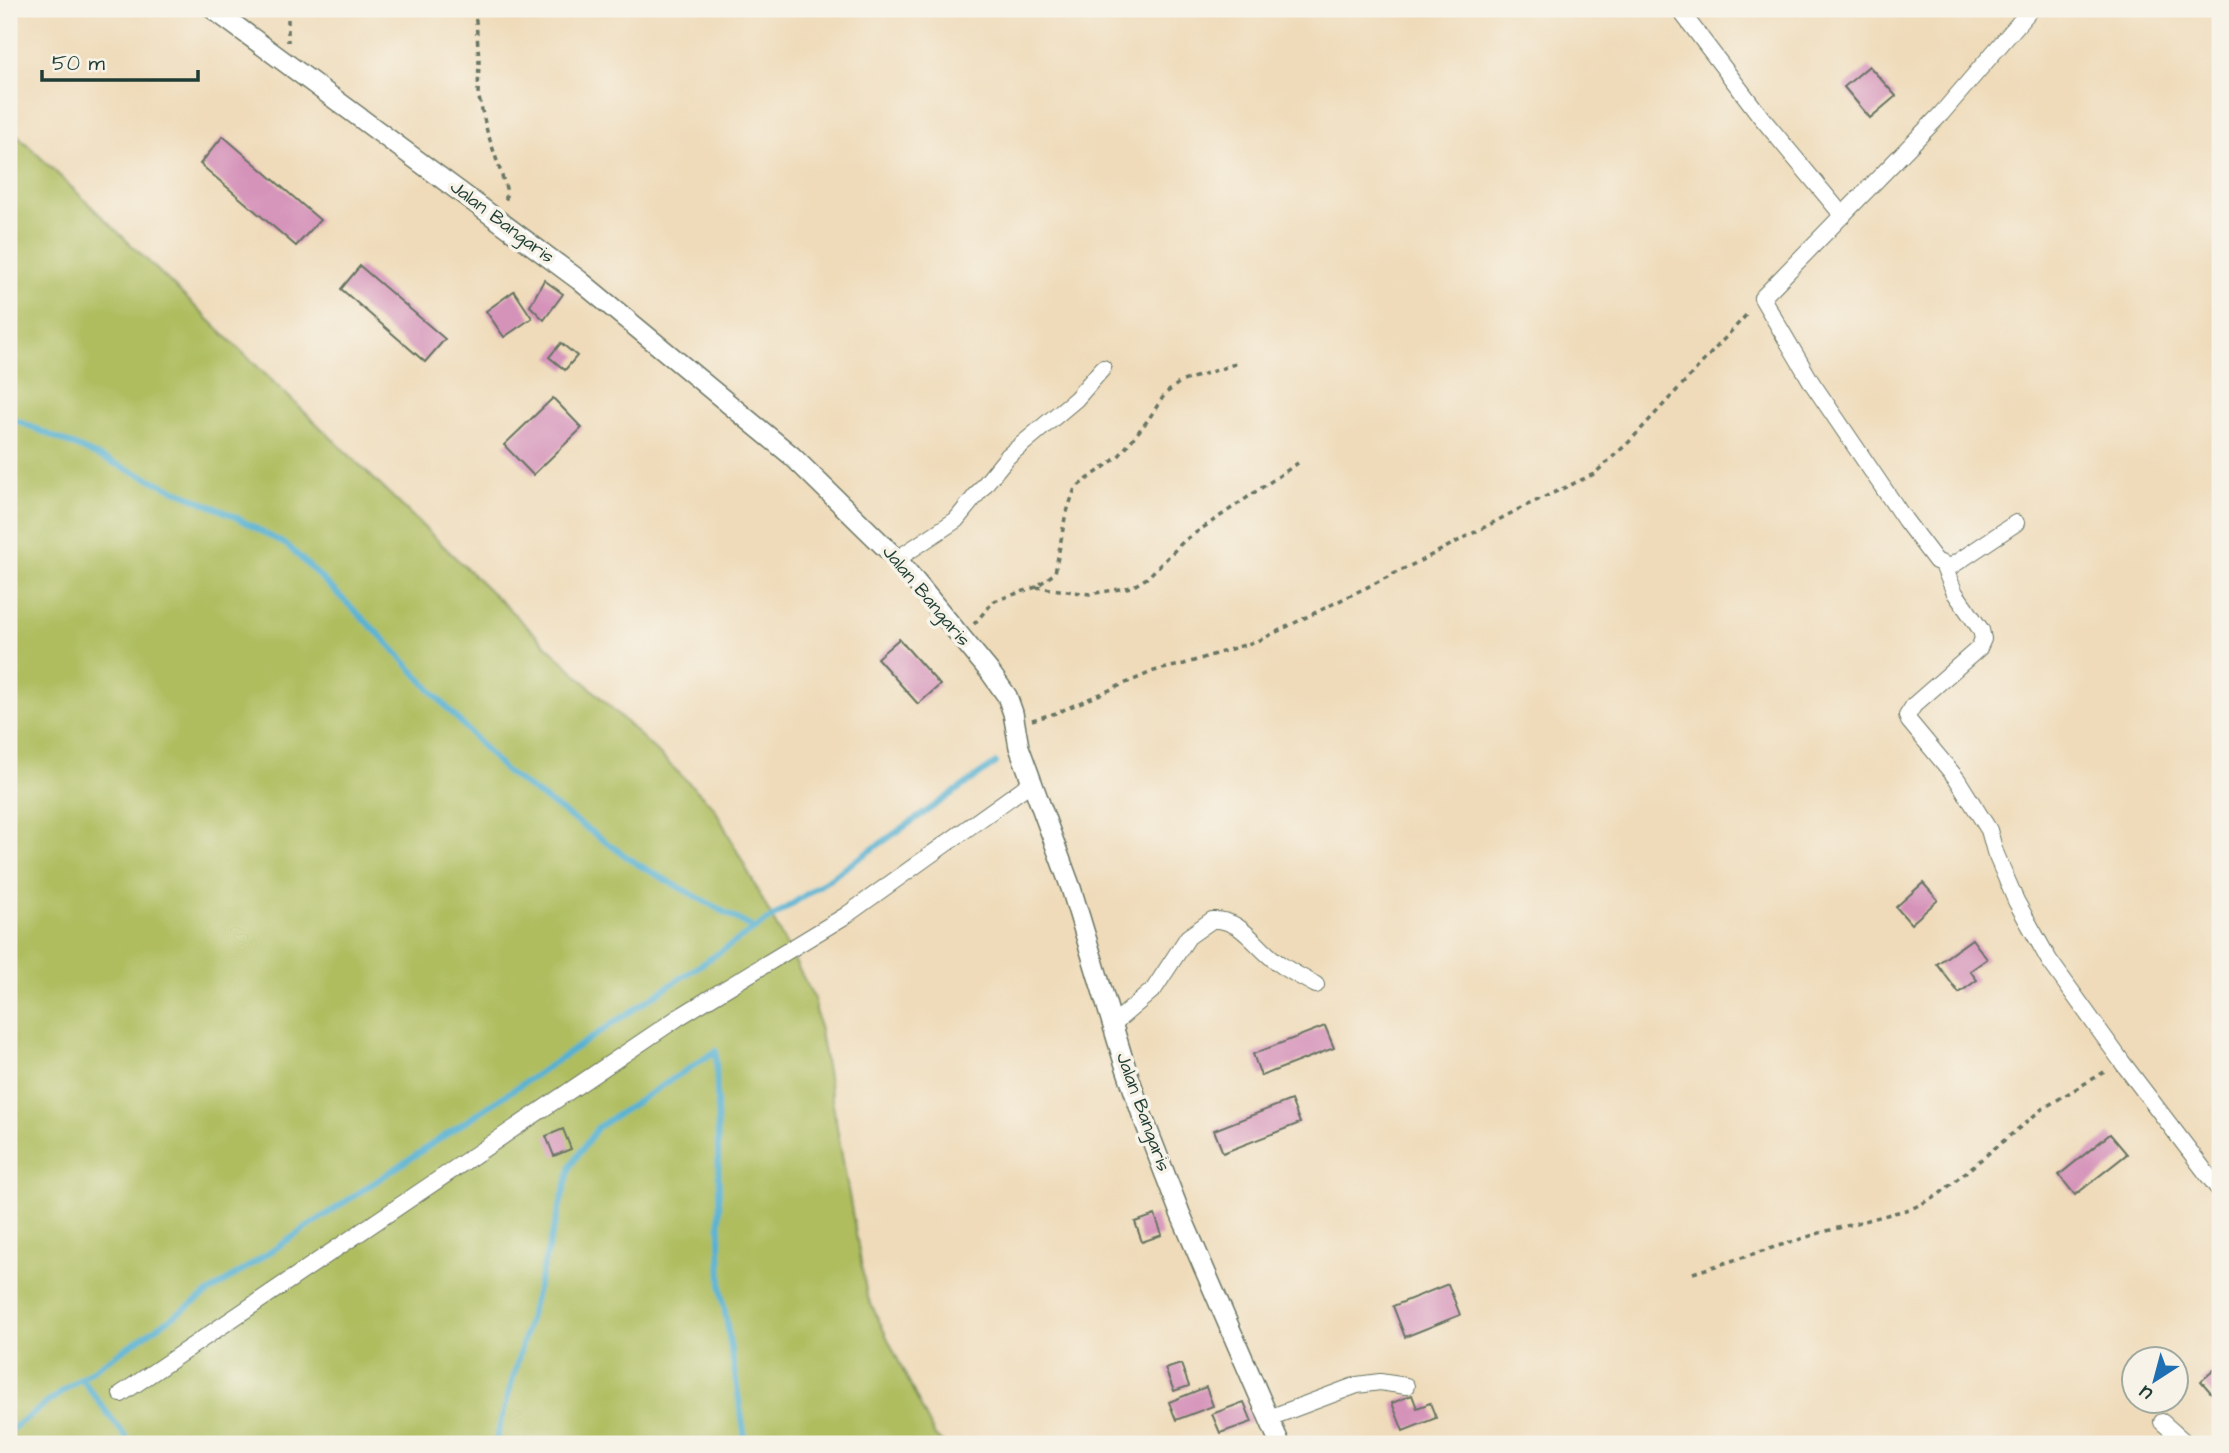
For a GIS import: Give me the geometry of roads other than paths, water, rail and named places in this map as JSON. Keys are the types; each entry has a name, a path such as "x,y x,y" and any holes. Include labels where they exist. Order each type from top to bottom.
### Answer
{"street":[{"name":"Jalan Bangaris","path":"213,9 579,280 782,448 897,559 1007,696 1016,725 1019,747 1072,888 1142,1115 1180,1213 1280,1444"},
{"path":"1679,9 1761,117 1843,216"},
{"path":"2016,523 1950,567 1937,561 1905,520 1828,406 1762,298 1941,114 2031,9"},
{"path":"897,559 956,520 1008,456 1076,399 1103,368"},
{"path":"1943,565 1955,593 1981,630 1983,639 1979,648 1914,705 1907,716 1909,722 1957,779 1989,830 1995,852 2016,901 2049,960 2220,1191"},
{"path":"121,1394 667,1024 845,916 1032,782"},
{"path":"1113,1024 1154,989 1188,937 1212,920 1231,923 1241,928 1275,961 1316,985"},
{"path":"1269,1418 1357,1385 1380,1382 1406,1386"},
{"path":"2162,1422 2187,1444"}],"waterway":[{"path":"9,417 234,516 288,546 384,639 505,771 637,864 755,929"},
{"path":"131,1444 81,1378 822,884 996,763"},
{"path":"495,1444 571,1165 598,1127 716,1051 721,1287 746,1444"},
{"path":"9,1431 81,1378"}]}
